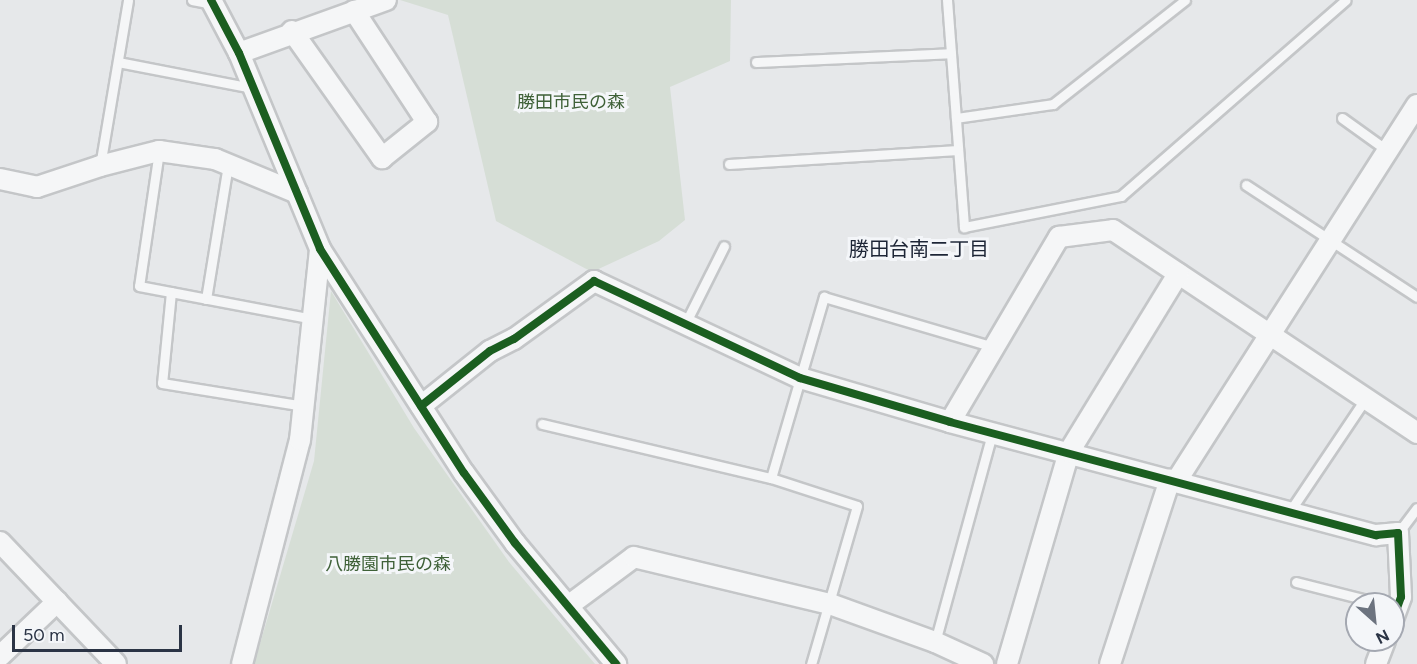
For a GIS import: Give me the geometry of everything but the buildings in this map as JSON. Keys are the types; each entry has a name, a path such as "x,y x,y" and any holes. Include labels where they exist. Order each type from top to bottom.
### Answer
{"street":[{"path":"239,53 292,31 386,0"},
{"path":"213,2 239,53 320,249 464,472 515,543 616,664"},
{"path":"292,31 382,158 427,122 354,11"},
{"path":"1110,664 1173,480 1332,241 1417,105"},
{"path":"0,179 37,187 100,166 159,151 215,159 297,193"},
{"path":"950,422 1059,237 1113,231 1270,333 1417,433"},
{"path":"242,664 300,440 320,249"},
{"path":"1007,664 1069,452 1178,274"},
{"path":"421,406 490,351 514,339 594,281 800,378 950,422 1376,534 1408,532 1402,592"},
{"path":"0,542 116,664"},
{"path":"568,606 634,556 830,604 935,642 983,664"},
{"path":"0,656 57,602"}],"lane":[{"path":"100,166 128,0"},
{"path":"192,0 213,2"},
{"path":"947,0 964,227 1121,196 1346,0"},
{"path":"956,118 1053,104 1185,0"},
{"path":"756,62 951,53"},
{"path":"118,62 252,88"},
{"path":"1342,118 1388,151"},
{"path":"729,164 958,150"},
{"path":"159,151 139,286 314,319"},
{"path":"206,299 228,164"},
{"path":"1246,185 1417,297"},
{"path":"685,324 724,246"},
{"path":"171,292 162,383 304,406"},
{"path":"771,478 824,297 994,347"},
{"path":"1290,511 1366,398"},
{"path":"542,424 771,478 856,506 830,604 811,664"},
{"path":"935,642 992,432"},
{"path":"1408,532 1417,508"},
{"path":"1296,582 1345,596"}],"green space":[{"name":"勝田市民の森","path":"400,0 731,0 730,61 670,87 685,220 659,241 592,272 496,221 448,15"},
{"name":"八勝園市民の森","path":"331,291 414,428 509,562 595,664 254,664 314,461"}],"cycle path":[{"path":"211,0 239,53 320,249 464,473 515,543 616,664"},
{"path":"421,406 490,351 514,339 594,281 800,378 950,422 1376,535 1398,533 1401,592"}],"district":[{"name":"勝田台南二丁目","path":"919,249"}]}
